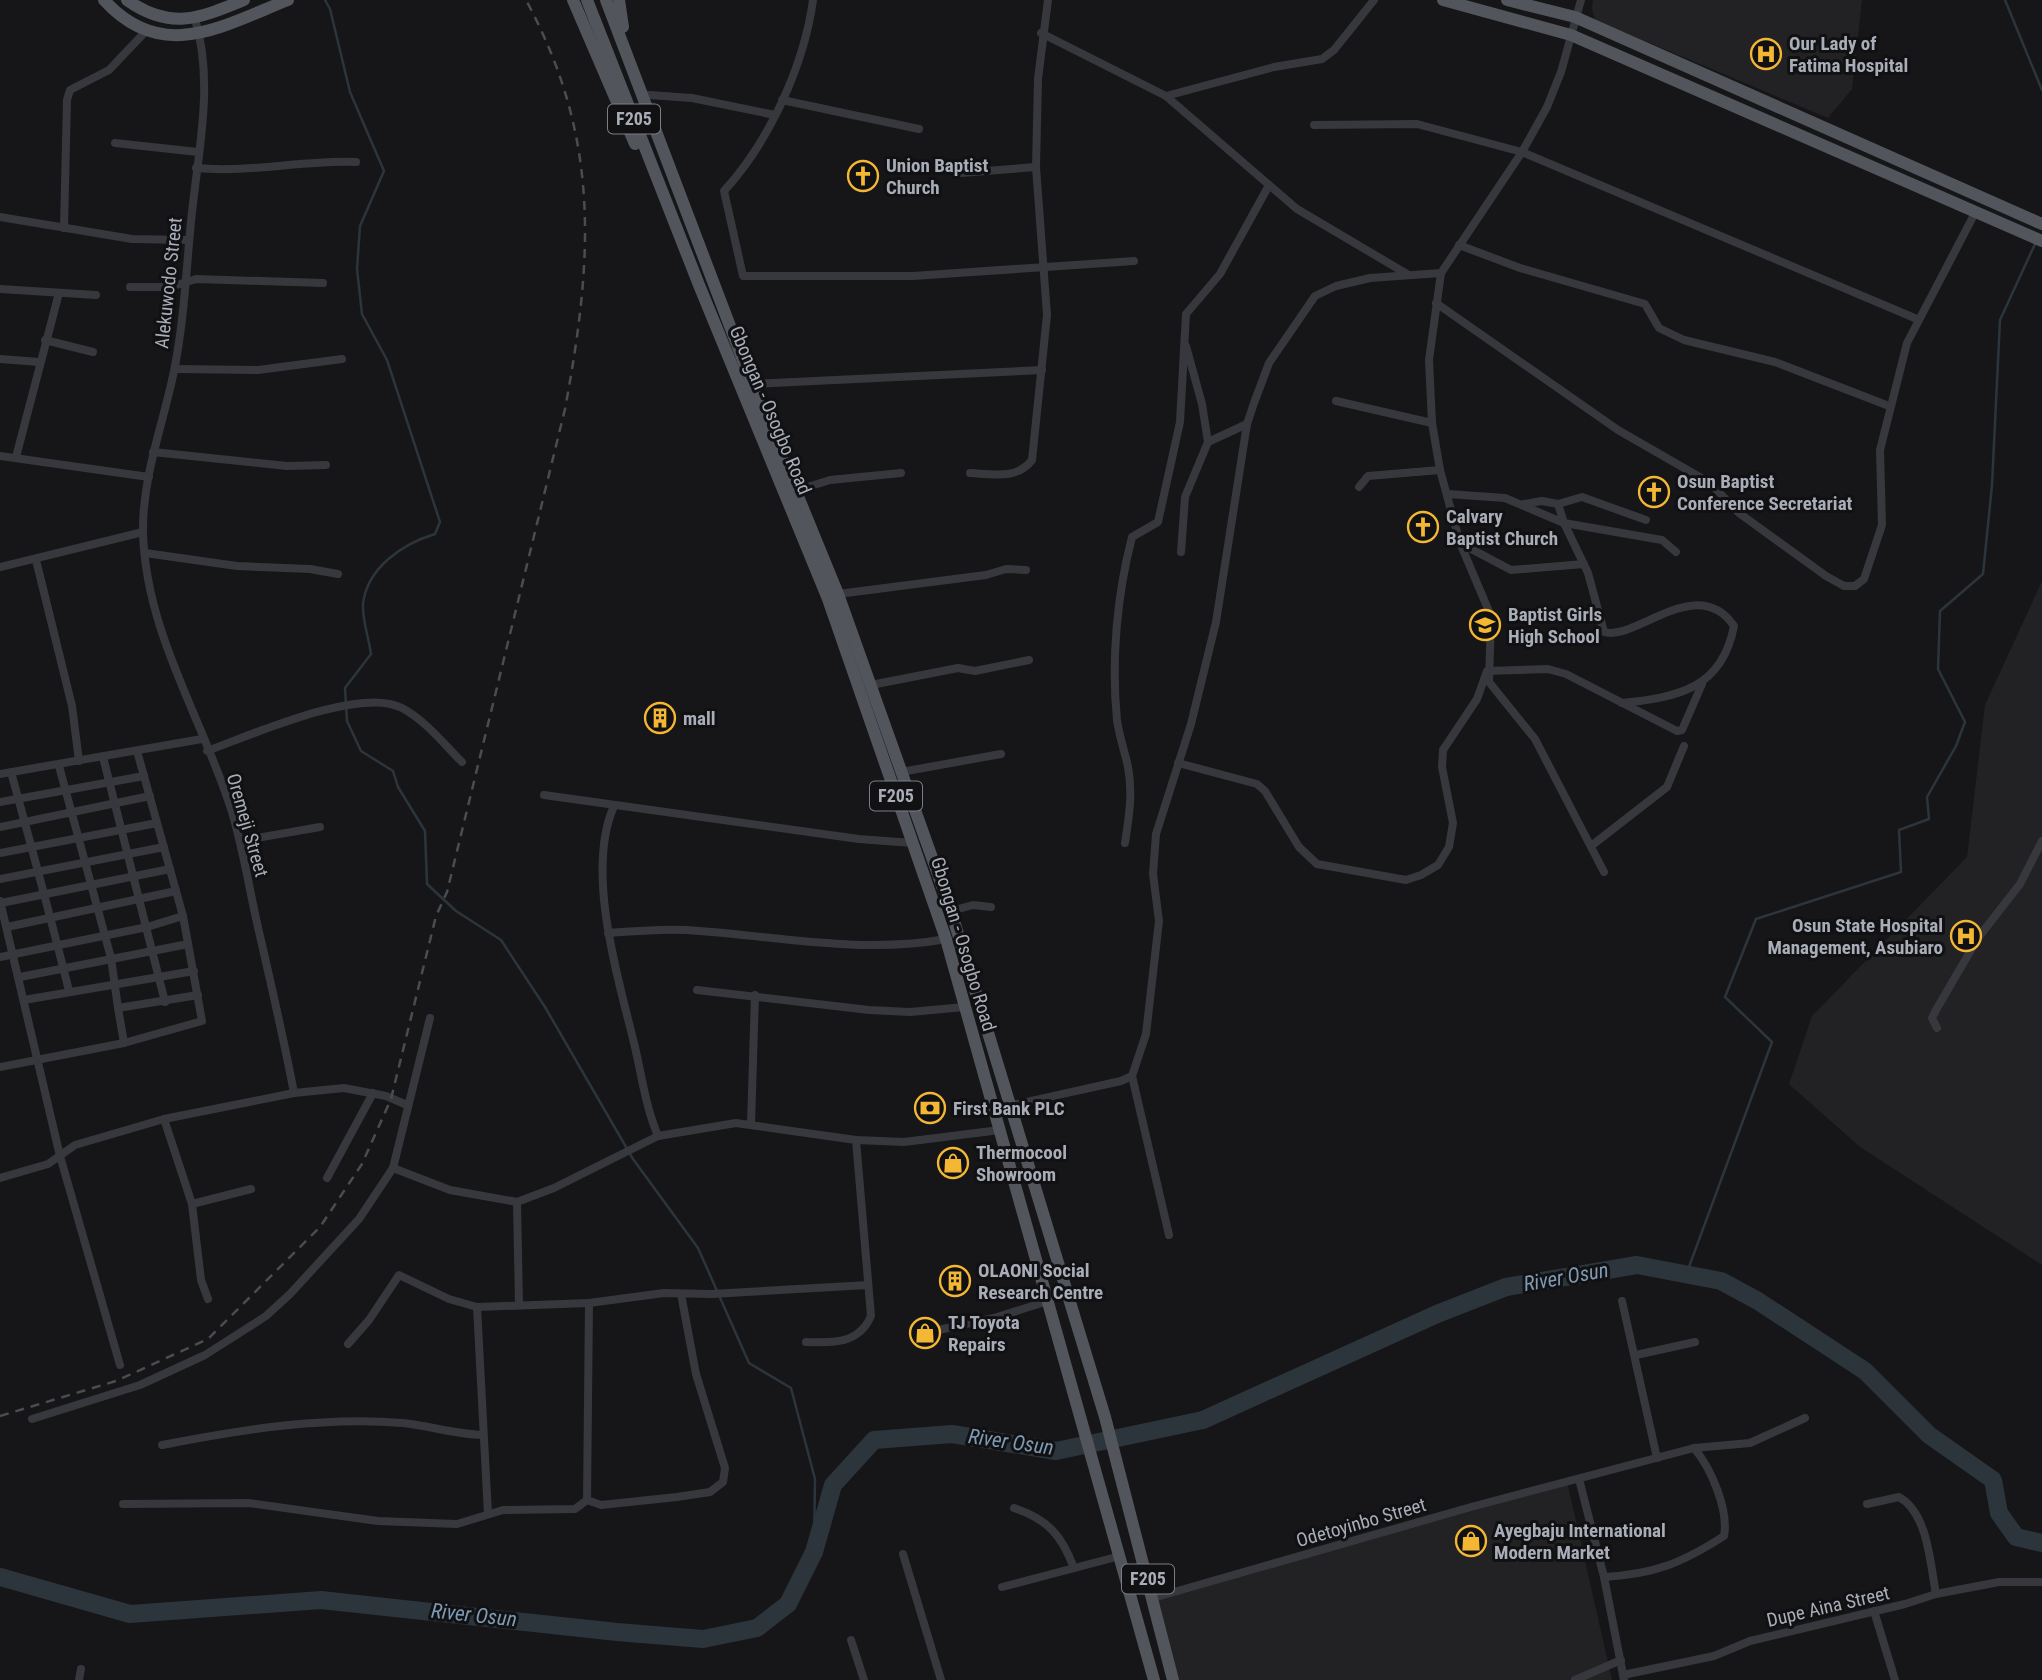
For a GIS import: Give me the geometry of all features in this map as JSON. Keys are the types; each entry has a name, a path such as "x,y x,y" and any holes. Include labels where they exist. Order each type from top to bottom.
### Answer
{"main road":[{"path":"104,0 131,23 174,37 200,34 288,0"},
{"path":"127,0 158,15 195,19 244,0"},
{"path":"573,0 651,180 682,239"},
{"name":"F205","path":"587,0 682,239"},
{"name":"F205","path":"606,0 695,231"},
{"path":"619,0 621,24 690,199 695,231"},
{"path":"1443,0 1571,34 2042,241"},
{"path":"1507,0 1576,17 2038,223"},
{"name":"Gbongan - Osogbo Road","path":"695,231 752,384 798,490 838,594 951,911 965,1007 1154,1680"},
{"name":"Gbongan - Osogbo Road","path":"682,239 828,599 946,939 961,967 1008,1106 1087,1358 1173,1680"}],"street":[{"path":"813,0 802,44 782,100 756,152 724,191 743,276 913,276 1134,261"},
{"path":"970,473 1007,475 1023,470 1031,460 1047,315 1036,167 1041,33 1048,0"},
{"path":"1166,96 1273,67 1322,59 1334,50 1374,0"},
{"path":"1581,0 1561,72 1522,152 1441,273 1429,360 1433,423 1440,470 1460,544 1491,616 1487,671 1489,682 1535,739 1604,872"},
{"name":"Alekuwodo Street","path":"143,532 153,452 175,369 198,152 206,68 195,19"},
{"path":"64,228 67,100 70,90 109,70 147,30"},
{"path":"1041,33 1166,96 1268,187 1297,209 1407,274"},
{"path":"649,95 692,98 775,115"},
{"path":"782,100 919,129"},
{"path":"1314,125 1418,124 1522,152 1917,319"},
{"path":"115,143 198,152"},
{"path":"196,168 222,170 327,161 356,162"},
{"path":"961,173 1036,167"},
{"path":"1125,843 1131,806 1129,770 1117,721 1117,632 1121,580 1132,537 1158,522 1180,422 1184,322 1190,306 1220,274 1268,187"},
{"path":"1436,303 1618,430 1710,483 1740,513 1844,586 1856,586 1864,579 1882,525 1880,450 1889,406 1917,319 1976,211"},
{"path":"0,217 132,239 189,240"},
{"path":"1458,245 1520,268 1645,304 1659,328 1684,340 1774,362 1889,406"},
{"path":"1169,1235 1132,1076 1146,1034 1159,921 1158,896 1153,874 1156,834 1216,622 1247,424 1269,363 1315,296 1359,280 1441,273"},
{"path":"130,287 170,287 196,279 323,283"},
{"path":"0,289 96,295"},
{"path":"16,457 59,293"},
{"path":"46,340 93,352"},
{"path":"1181,552 1185,496 1208,442 1202,404 1184,342"},
{"path":"0,359 39,362"},
{"path":"175,369 258,370 342,359"},
{"path":"752,384 1042,370"},
{"path":"1336,401 1433,423"},
{"path":"1208,442 1247,424"},
{"path":"153,452 287,466 326,465"},
{"path":"0,456 97,472 149,477"},
{"path":"1359,487 1368,476 1440,470"},
{"path":"798,490 830,481 901,473"},
{"path":"1448,495 1505,498 1564,523 1662,540 1676,552"},
{"path":"1524,504 1542,501 1558,504 1582,497 1646,520"},
{"path":"1558,504 1584,564 1605,632 1610,634 1666,610 1707,606 1724,612 1734,626 1731,640 1714,675 1702,684 1667,697 1622,703"},
{"path":"0,567 143,532"},
{"name":"Oremeji Street","path":"143,532 149,584 179,686 221,780 240,842 279,1013 294,1093"},
{"path":"1460,544 1511,570 1584,564"},
{"path":"145,553 237,566 310,569 338,574"},
{"path":"36,560 72,706 79,761"},
{"path":"838,594 986,575 1006,569 1026,570"},
{"path":"872,685 958,668 975,671 1029,660"},
{"path":"1487,671 1548,668 1566,674 1679,731 1702,684"},
{"path":"1178,763 1256,784 1265,792 1299,847 1317,864 1406,880 1438,865 1449,847 1453,823 1442,767 1443,750 1477,699 1487,671"},
{"path":"207,751 344,704 389,702 404,709 461,762"},
{"path":"0,774 59,766 202,739"},
{"path":"1591,846 1667,787 1684,746"},
{"path":"0,1068 198,1025 203,1017 183,916 137,751"},
{"path":"901,772 1001,754"},
{"path":"103,757 165,1002"},
{"path":"59,766 111,958 124,1043"},
{"path":"11,772 30,847 47,895 69,991"},
{"path":"0,802 144,776"},
{"path":"544,795 776,825 859,839 912,843"},
{"path":"0,827 71,815 150,796"},
{"path":"614,806 607,823 604,845 608,933 635,1047 642,1092 659,1136"},
{"path":"0,853 157,823"},
{"path":"240,842 320,827"},
{"path":"1937,1028 1932,1018 1936,1010 1979,938 2020,884 2042,841"},
{"path":"0,879 164,847"},
{"path":"120,1365 60,1156 36,1062 20,977 0,902 135,878 170,869"},
{"path":"6,927 51,920 176,891"},
{"path":"951,911 974,905 991,907"},
{"path":"0,957 147,927 183,916"},
{"path":"608,933 699,930 793,941 915,945 946,939"},
{"path":"20,977 188,944"},
{"path":"24,1000 115,982 194,971"},
{"path":"697,990 869,1010 910,1012 965,1007"},
{"path":"118,1008 198,995"},
{"path":"751,1125 755,995"},
{"path":"32,1419 140,1385 205,1355 266,1316 359,1219 393,1168 407,1105 425,1048 430,1018"},
{"path":"1008,1106 1096,1089 1132,1076"},
{"path":"0,1178 19,1174 60,1156 75,1145 164,1119 294,1093 344,1088 373,1093 407,1105"},
{"path":"327,1178 373,1093"},
{"path":"164,1119 192,1204 201,1280 208,1298"},
{"path":"393,1168 450,1190 517,1202 586,1173 611,1157 659,1136 736,1123 856,1140 904,1142 1000,1130"},
{"path":"806,1342 840,1342 862,1332 872,1308 856,1140"},
{"path":"192,1204 251,1189"},
{"path":"517,1202 519,1305"},
{"path":"348,1344 369,1320 399,1275 449,1300 477,1307 589,1303 664,1293 712,1294 868,1285"},
{"path":"587,1500 601,1505 677,1497 710,1492 723,1482 725,1468 696,1374 681,1294"},
{"path":"929,1332 994,1318 1048,1301"},
{"path":"1622,1301 1657,1458"},
{"path":"587,1500 589,1303"},
{"path":"477,1307 488,1514"},
{"path":"1636,1355 1695,1342"},
{"name":"Odetoyinbo Street","path":"1153,1598 1694,1448 1750,1443 1805,1418"},
{"path":"162,1445 220,1434 359,1422 404,1423 483,1435"},
{"path":"1604,1577 1662,1570 1684,1562 1724,1536 1727,1522 1707,1468 1694,1448"},
{"path":"1579,1479 1604,1577 1624,1678"},
{"path":"1867,1504 1899,1497 1912,1504 1921,1526 1936,1594"},
{"path":"123,1504 248,1503 378,1521 457,1524 488,1514 523,1509 566,1510 587,1500"},
{"path":"1014,1508 1029,1513 1055,1529 1066,1547 1074,1569"},
{"path":"902,1554 942,1680"},
{"path":"1002,1587 1120,1556"},
{"name":"Dupe Aina Street","path":"1624,1678 1714,1656 1750,1641 1936,1594 1999,1582 2042,1582"},
{"path":"1874,1611 1895,1680"},
{"path":"851,1640 864,1680"},
{"path":"1575,1680 1621,1660"},
{"path":"79,1680 81,1669"}],"shaded area":[{"name":"Our Lady of Fatima Hospital","path":"1593,0 1862,0 1852,89 1828,118 1595,20"},
{"name":"Osun State Hospital Management, Asubiaro","path":"2042,581 2042,1265 1860,1147 1789,1084 1812,1016 1967,857 1985,705"},
{"name":"Ayegbaju International Modern Market","path":"1567,1481 1612,1680 1177,1680 1155,1601"}],"waterway":[{"path":"325,0 330,9 350,92 384,171 360,226 357,269 362,314 387,360 440,522 435,534 399,551 388,559 371,579 363,604 371,654 345,688 347,721 361,751 393,771 398,787 425,831 427,884 456,911 501,940 545,1007 633,1159 698,1248 749,1363 791,1388 815,1479 814,1552"},
{"path":"2005,0 2042,90"},
{"path":"1686,1275 1772,1042 1725,997 1756,919 1901,872 1899,830 1929,819 1927,797 1956,746 1965,722 1938,669 1940,611 1983,574 1992,485 2000,320 2035,244"},
{"name":"River Osun","path":"0,1577 130,1614 321,1600 703,1639 757,1628 788,1604 814,1552 833,1485 874,1440 952,1434 1056,1451 1203,1420 1437,1314 1506,1287 1637,1265 1721,1281 1758,1301 1865,1371 1929,1435 1993,1480 1999,1513 2016,1537 2042,1543"}],"railway":[{"path":"0,1416 116,1381 208,1339 320,1227 362,1164 391,1099 436,916 447,892 565,409 581,301 585,250 579,151 568,101 550,51 526,0"}],"place":[{"name":"Our Lady of Fatima Hospital","path":"1766,54"},
{"name":"Union Baptist Church","path":"863,176"},
{"name":"Osun Baptist Conference Secretariat","path":"1654,492"},
{"name":"Calvary Baptist Church","path":"1423,527"},
{"name":"Baptist Girls High School","path":"1485,625"},
{"name":"mall","path":"660,718"},
{"name":"Osun State Hospital Management, Asubiaro","path":"1966,936"},
{"name":"First Bank PLC","path":"930,1108"},
{"name":"Thermocool Showroom","path":"953,1163"},
{"name":"OLAONI Social Research Centre","path":"955,1281"},
{"name":"TJ Toyota Repairs","path":"925,1333"},
{"name":"Ayegbaju International Modern Market","path":"1471,1541"}]}
